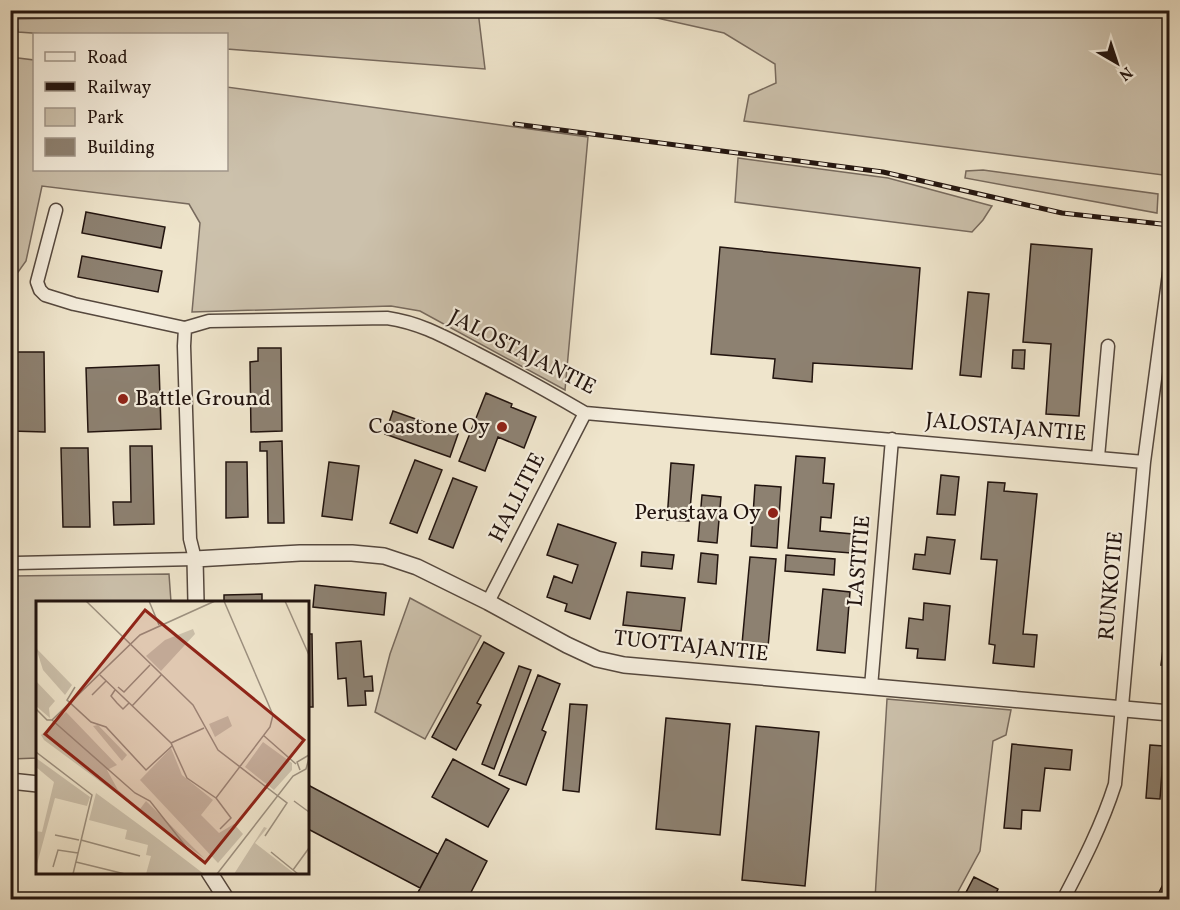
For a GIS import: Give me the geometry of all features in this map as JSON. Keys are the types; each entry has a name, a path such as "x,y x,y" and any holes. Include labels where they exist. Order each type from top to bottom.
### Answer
{"street":[{"path":"56,210 37,282 45,295 74,304 185,328 190,539 195,559 196,601"},
{"name":"RUNKOTIE","path":"1063,899 1096,837 1115,784 1144,462 1170,266"},
{"name":"JALOSTAJANTIE","path":"185,328 209,321 387,318 426,327 585,413 1144,462"},
{"path":"1098,457 1108,346"},
{"name":"HALLITIE","path":"488,602 585,413"},
{"name":"LASTITIE","path":"871,687 892,439"},
{"name":"TUOTTAJANTIE","path":"195,559 300,553 352,553 384,556 417,567 597,659 624,664 1170,712"},
{"path":"16,564 195,559"},
{"path":"10,781 36,784"},
{"path":"10,790 36,784"},
{"path":"210,874 227,900"}],"green space":[{"path":"151,11 478,11 485,69 228,49 228,33 18,32 16,19 130,17"},
{"path":"544,11 1169,11 1169,132 1163,175 744,121 749,95 776,83 775,64 724,33 648,16"},
{"path":"10,57 33,60 33,171 228,171 228,87 588,137 565,390 420,311 391,306 192,312 200,223 189,204 42,186 26,261 11,282"},
{"path":"738,158 888,178 992,206 972,232 735,202"},
{"path":"983,170 1158,194 1157,213 965,178 966,171"},
{"path":"169,574 171,601 36,601 36,758 11,759 11,576"},
{"path":"410,598 481,636 425,739 375,712 390,654"},
{"path":"887,699 1011,710 1006,735 993,741 980,851 954,899 875,899"}],"building":[{"path":"86,212 165,227 161,248 82,233"},
{"path":"1031,244 1092,249 1079,416 1046,414 1051,344 1023,342"},
{"path":"720,247 920,268 912,369 813,363 812,382 773,378 775,359 711,354"},
{"path":"82,256 162,271 158,292 78,277"},
{"path":"968,292 989,294 981,377 960,375"},
{"path":"258,348 281,348 282,431 251,432 250,362 258,361"},
{"path":"1013,350 1025,350 1024,369 1012,368"},
{"path":"10,352 44,352 45,432 10,431"},
{"name":"Battle Ground","path":"159,365 161,429 88,432 86,368"},
{"name":"Coastone Oy","path":"486,393 512,404 511,407 536,417 524,448 498,437 485,471 459,461"},
{"path":"393,411 458,434 450,457 385,434"},
{"path":"282,441 284,523 268,523 267,451 260,451 260,442"},
{"path":"130,446 152,446 154,524 114,525 113,502 131,502"},
{"path":"61,448 88,448 90,527 63,527"},
{"path":"796,456 825,458 823,483 834,484 831,518 821,517 820,531 853,534 851,553 788,548"},
{"path":"415,460 442,470 417,533 390,523"},
{"path":"226,462 247,462 248,517 226,518"},
{"path":"329,462 359,466 352,520 322,516"},
{"path":"671,463 694,465 689,521 667,520"},
{"path":"941,475 959,477 955,515 937,514"},
{"path":"453,478 477,487 453,548 429,539"},
{"path":"988,482 1005,483 1004,491 1037,494 1023,634 1037,635 1034,667 993,663 995,645 989,644 997,560 981,559"},
{"path":"755,485 781,487 777,548 751,546"},
{"path":"702,495 721,497 717,543 698,541"},
{"path":"558,524 616,543 590,619 565,611 567,604 547,597 554,576 572,583 578,565 547,555"},
{"path":"927,537 955,540 950,574 913,569 915,554 925,555"},
{"path":"642,552 674,555 672,569 641,566"},
{"path":"701,553 718,555 716,584 698,582"},
{"path":"786,555 835,559 834,575 785,571"},
{"path":"750,557 776,559 768,647 742,644"},
{"path":"315,585 386,593 384,615 313,607"},
{"path":"823,589 850,592 845,653 817,650"},
{"path":"627,592 685,598 681,631 623,625"},
{"path":"262,594 262,601 224,601 224,595"},
{"path":"924,603 950,606 945,660 917,658 918,649 906,648 909,618 923,620"},
{"path":"309,634 312,634 313,707 309,707"},
{"path":"1165,634 1170,635 1170,666 1161,665"},
{"path":"361,641 364,677 372,676 373,691 365,691 366,705 348,706 346,678 338,679 336,643"},
{"path":"484,642 504,653 477,703 481,705 456,750 432,737"},
{"path":"519,666 531,670 494,769 482,764"},
{"path":"538,675 560,684 542,730 546,732 526,785 499,775"},
{"path":"570,704 587,705 579,792 563,790"},
{"path":"666,718 730,724 720,835 656,829"},
{"path":"756,726 819,732 805,886 742,880"},
{"path":"1012,744 1072,750 1070,770 1045,768 1040,811 1022,810 1021,829 1004,828"},
{"path":"1150,745 1164,746 1160,799 1146,798"},
{"path":"453,759 509,789 488,827 432,797"},
{"path":"309,786 438,854 420,888 309,830"},
{"path":"446,839 487,861 467,900 414,900"},
{"path":"1170,871 1170,900 1155,900"},
{"path":"974,877 998,889 993,900 962,900"}],"railway":[{"path":"515,124 883,172 1062,213 1170,225"}],"place":[{"name":"Battle Ground","path":"123,399"},
{"name":"Coastone Oy","path":"502,427"},
{"name":"Perustava Oy","path":"773,513"}]}
